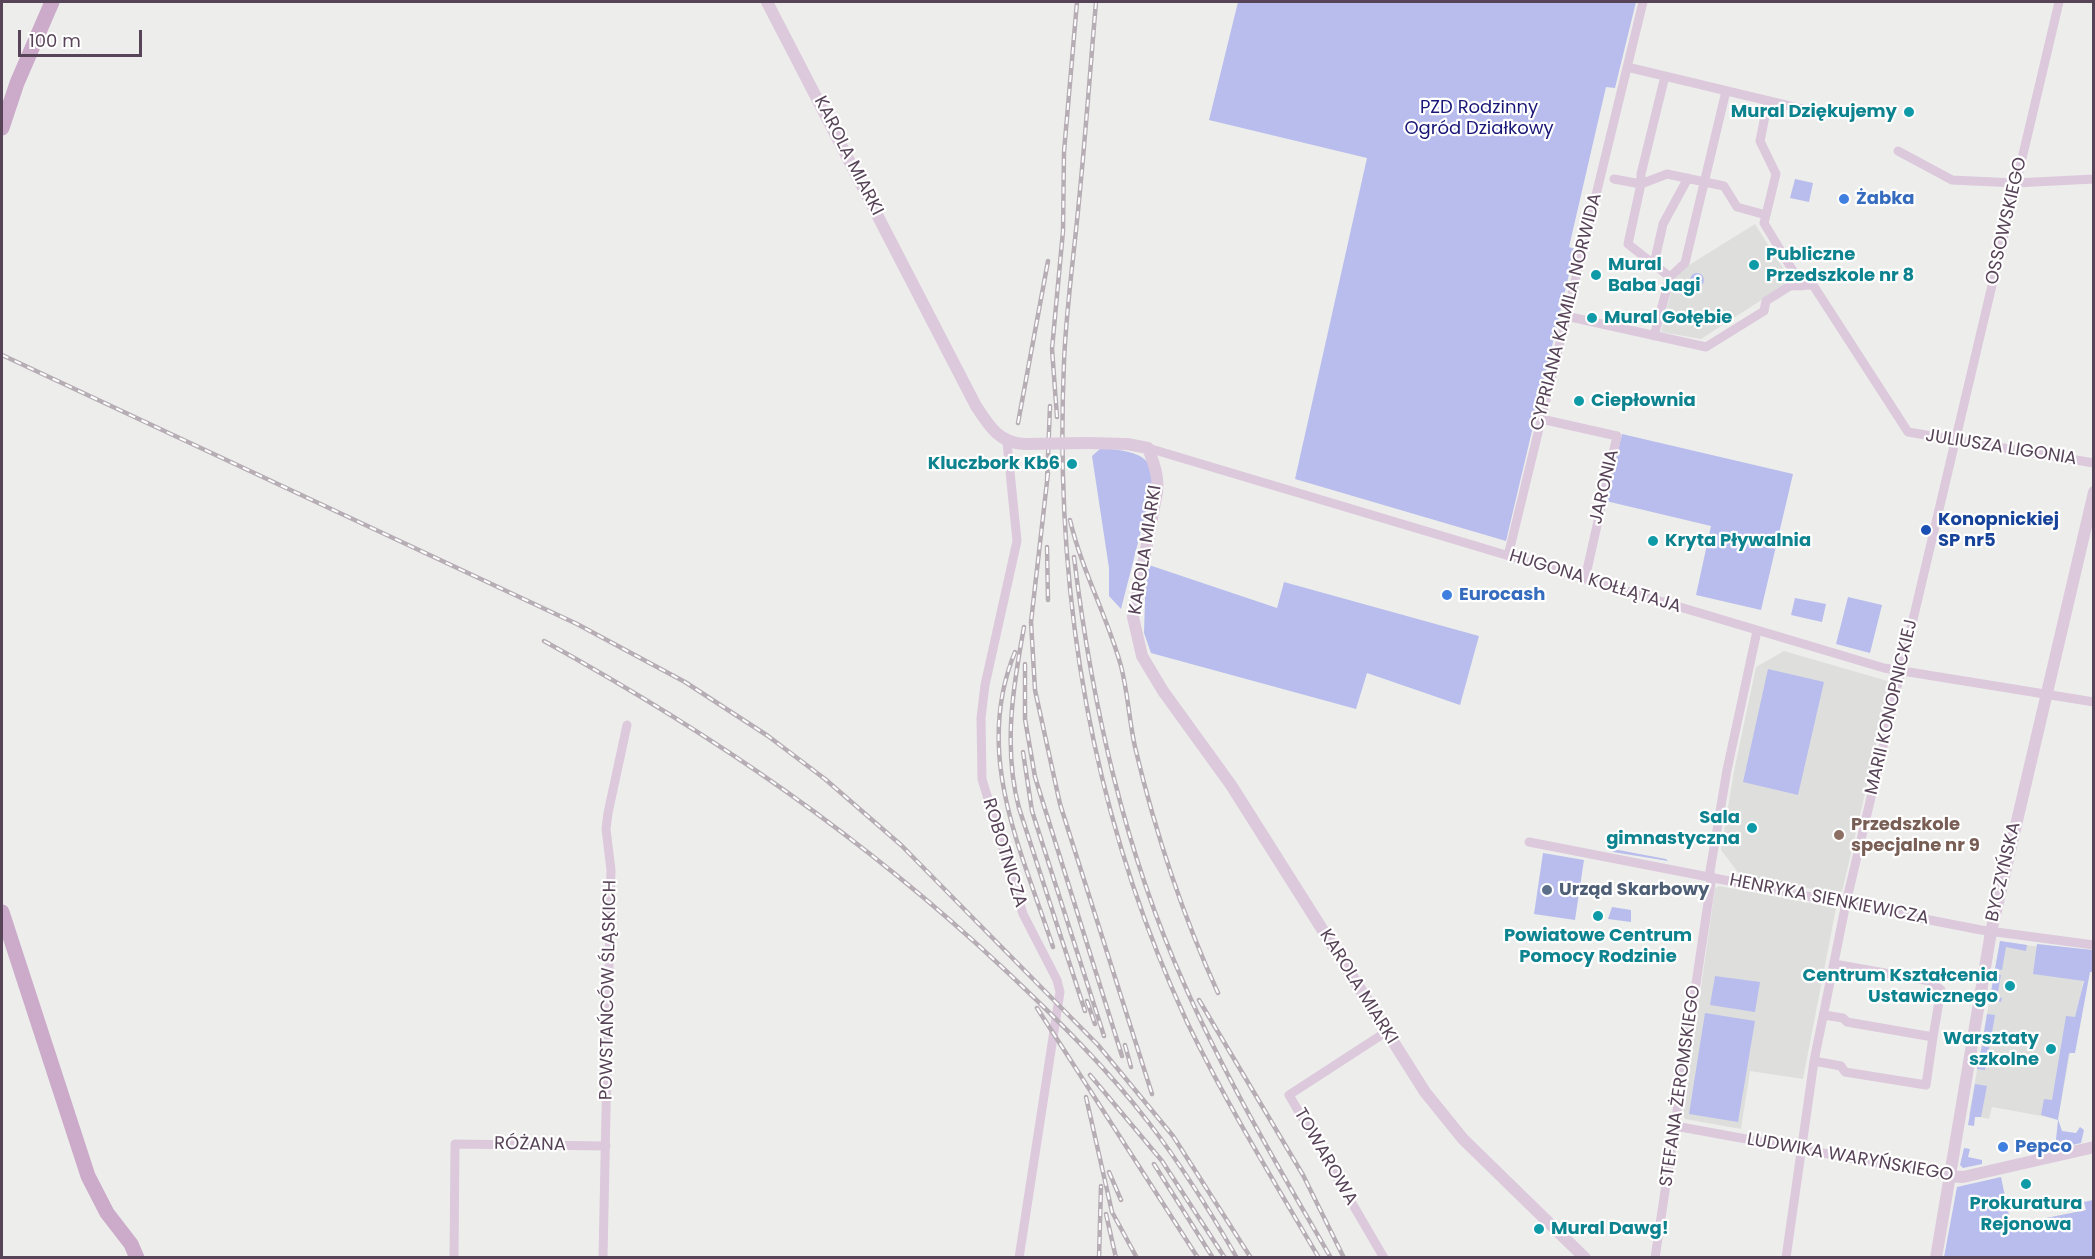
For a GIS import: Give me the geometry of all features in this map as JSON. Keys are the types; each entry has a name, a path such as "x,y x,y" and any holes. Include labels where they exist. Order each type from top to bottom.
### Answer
{"main road":[{"path":"2,128 17,82 52,2"},
{"path":"2,912 88,1176 107,1213 126,1237 137,1257"},
{"path":"126,1237 129,1257"}],"street":[{"name":"KAROLA MIARKI","path":"767,2 976,406 995,433 1007,442"},
{"name":"CYPRIANA KAMILA NORWIDA","path":"1508,556 1643,2"},
{"name":"OSSOWSKIEGO","path":"1954,441 2059,2"},
{"path":"1627,67 1815,112"},
{"path":"1665,76 1641,174 1641,184 1628,244 1670,277"},
{"path":"1654,336 1670,277 1685,263 1725,91"},
{"path":"1768,101 1760,141 1776,174 1764,223 1802,286"},
{"path":"1898,151 1952,180 2016,183 2094,180"},
{"path":"1614,178 1641,184 1667,174 1724,186 1737,207 1767,215"},
{"path":"1654,264 1663,224 1688,178"},
{"name":"JULIUSZA LIGONIA","path":"1802,286 1813,285 1908,432 2094,463"},
{"path":"1566,316 1706,348 1764,311 1766,301 1790,286 1802,286"},
{"name":"JARONIA","path":"1541,419 1617,436 1585,579"},
{"name":"MARII KONOPNICKIEJ","path":"1786,1257 1814,1061 1846,903 1954,441"},
{"path":"1007,442 1127,444 1148,448"},
{"name":"ROBOTNICZA","path":"1007,442 1017,541 985,685 980,749 982,779 1023,914 1057,980 1060,992 1019,1257"},
{"name":"KAROLA MIARKI","path":"1148,448 1158,478 1133,617 1143,656 1163,691 1231,785 1425,1092 1463,1139 1584,1257"},
{"name":"HUGONA KOŁŁĄTAJA","path":"1148,448 1758,631 1901,671 2094,702"},
{"name":"BYCZYŃSKA","path":"1936,1257 1991,932 2094,492"},
{"name":"STEFANA ŻEROMSKIEGO","path":"1655,1257 1726,770 1758,631"},
{"name":"POWSTAŃCÓW ŚLĄSKICH","path":"603,1257 611,870 606,829 612,789 627,725"},
{"name":"HENRYKA SIENKIEWICZA","path":"1529,842 1991,932 2094,945"},
{"path":"1814,1061 1841,1066 1845,1072 1926,1085 1941,990 1930,981 1834,964"},
{"path":"1824,1015 1843,1018 1847,1022 1933,1037"},
{"name":"TOWAROWA","path":"1384,1257 1289,1095 1386,1032"},
{"name":"LUDWIKA WARYŃSKIEGO","path":"1675,1126 1963,1177 2094,1147"},
{"name":"RÓŻANA","path":"454,1257 455,1144 606,1146"}],"shaded area":[{"path":"1755,224 1791,281 1701,339 1661,332 1674,280 1686,267"},
{"path":"1784,651 1891,682 1842,892 1838,894 1740,875 1721,850 1734,771 1756,667"},
{"path":"1719,886 1836,908 1803,1079 1750,1071 1741,1129 1685,1119 1683,1115 1715,888"},
{"path":"2000,941 2088,954 2058,1119 1992,1107 1989,1119 1969,1115"}],"green space":[{"name":"PZD Rodzinny Ogród Działkowy","path":"1238,2 1636,2 1615,88 1606,87 1569,247 1575,249 1506,541 1295,479 1367,158 1209,120"},
{"path":"1795,179 1813,183 1809,202 1790,198"},
{"path":"1694,273 1700,273 1704,280 1700,287 1694,287 1690,283 1690,277"},
{"path":"1622,434 1793,474 1761,610 1696,595 1711,526 1606,501"},
{"path":"1101,448 1137,455 1148,463 1153,471 1152,488 1121,609 1109,596 1109,568 1092,456"},
{"path":"1146,564 1277,608 1284,582 1479,636 1460,705 1367,673 1356,709 1151,653 1144,633"},
{"path":"1848,597 1882,605 1870,653 1836,644"},
{"path":"1795,598 1826,604 1822,622 1791,615"},
{"path":"1768,669 1824,682 1798,795 1743,782"},
{"path":"1613,849 1666,859 1668,861 1613,852"},
{"path":"1543,853 1584,860 1575,920 1534,914"},
{"path":"1612,907 1631,910 1631,922 1608,919"},
{"path":"2000,941 2027,945 2026,951 2006,947 2002,970 1995,969"},
{"path":"2037,944 2093,950 2093,972 2090,972 2075,1053 2069,1053 2058,1119 2062,1131 2076,1133 2080,1127 2084,1130 2081,1143 2055,1149 2058,1120 2041,1115 2044,1099 2052,1100 2066,1016 2075,1017 2084,981 2033,974"},
{"path":"1994,974 2001,975 1997,997 2002,998 2001,1002 1990,999"},
{"path":"1715,976 1760,982 1755,1012 1710,1005"},
{"path":"1705,1013 1755,1021 1738,1122 1689,1114"},
{"path":"1987,1014 1995,1015 1991,1039 1983,1038"},
{"path":"1982,1046 1989,1047 1985,1070 1977,1069"},
{"path":"1975,1084 1987,1086 1981,1117 1975,1117 1974,1126 1968,1125"},
{"path":"1964,1148 1970,1149 1968,1157 1982,1160 1982,1164 1963,1168 1960,1165"},
{"path":"2001,1177 2011,1225 2086,1210 2084,1202 2093,1200 2093,1257 1944,1257 1957,1187"}],"railway":[{"path":"1057,417 1052,349 1063,231 1064,152 1077,2"},
{"path":"1096,2 1081,185 1066,324 1062,448 1065,533 1073,617 1085,700 1103,782 1125,863 1153,943 1187,1022 1218,1082 1319,1258"},
{"path":"1018,423 1048,261"},
{"path":"2,355 577,624 685,682 768,736 825,779 901,845 1098,1045 1173,1136 1251,1258"},
{"path":"1047,481 1050,406"},
{"path":"1048,473 1031,622 1035,690 1060,804 1152,1094"},
{"path":"1070,520 1081,557 1121,666 1135,747 1151,810 1181,903 1218,993"},
{"path":"1047,547 1048,600"},
{"path":"1074,557 1090,667 1113,776 1144,882 1163,935 1218,1056 1331,1258"},
{"path":"1024,627 1011,718 1011,763 1014,785 1019,808 1085,1011"},
{"path":"544,641 668,713 784,790 896,875 1004,969 1080,1043 1116,1082 1173,1156 1237,1258"},
{"path":"1015,652 1003,690 999,727 1000,764 1006,801 1016,837 1053,947"},
{"path":"1025,664 1025,719 1035,777 1122,1056"},
{"path":"1023,752 1032,811 1104,1036"},
{"path":"1199,1000 1303,1175 1344,1258"},
{"path":"1087,1001 1095,1024"},
{"path":"1037,1008 1198,1258"},
{"path":"1125,1045 1131,1067"},
{"path":"1090,1075 1162,1161 1225,1258"},
{"path":"1086,1097 1112,1212 1137,1258"},
{"path":"1154,1164 1213,1258"},
{"path":"1109,1172 1121,1200"},
{"path":"1099,1258 1101,1186"},
{"path":"1106,1214 1116,1258"}],"place":[{"name":"Mural Dziękujemy","path":"1909,112"},
{"name":"Żabka","path":"1844,199"},
{"name":"Publiczne Przedszkole nr 8","path":"1754,265"},
{"name":"Mural Baba Jagi","path":"1596,275"},
{"name":"Mural Gołębie","path":"1592,318"},
{"name":"Ciepłownia","path":"1579,401"},
{"name":"Kluczbork Kb6","path":"1072,464"},
{"name":"Konopnickiej SP nr5","path":"1926,530"},
{"name":"Kryta Pływalnia","path":"1653,541"},
{"name":"Eurocash","path":"1447,595"},
{"name":"Sala gimnastyczna","path":"1752,828"},
{"name":"Przedszkole specjalne nr 9","path":"1839,835"},
{"name":"Urząd Skarbowy","path":"1547,890"},
{"name":"Powiatowe Centrum Pomocy Rodzinie","path":"1598,916"},
{"name":"Centrum Kształcenia Ustawicznego","path":"2010,986"},
{"name":"Warsztaty szkolne","path":"2051,1049"},
{"name":"Pepco","path":"2003,1147"},
{"name":"Prokuratura Rejonowa","path":"2026,1184"},
{"name":"Mural Dawg!","path":"1539,1229"}]}
